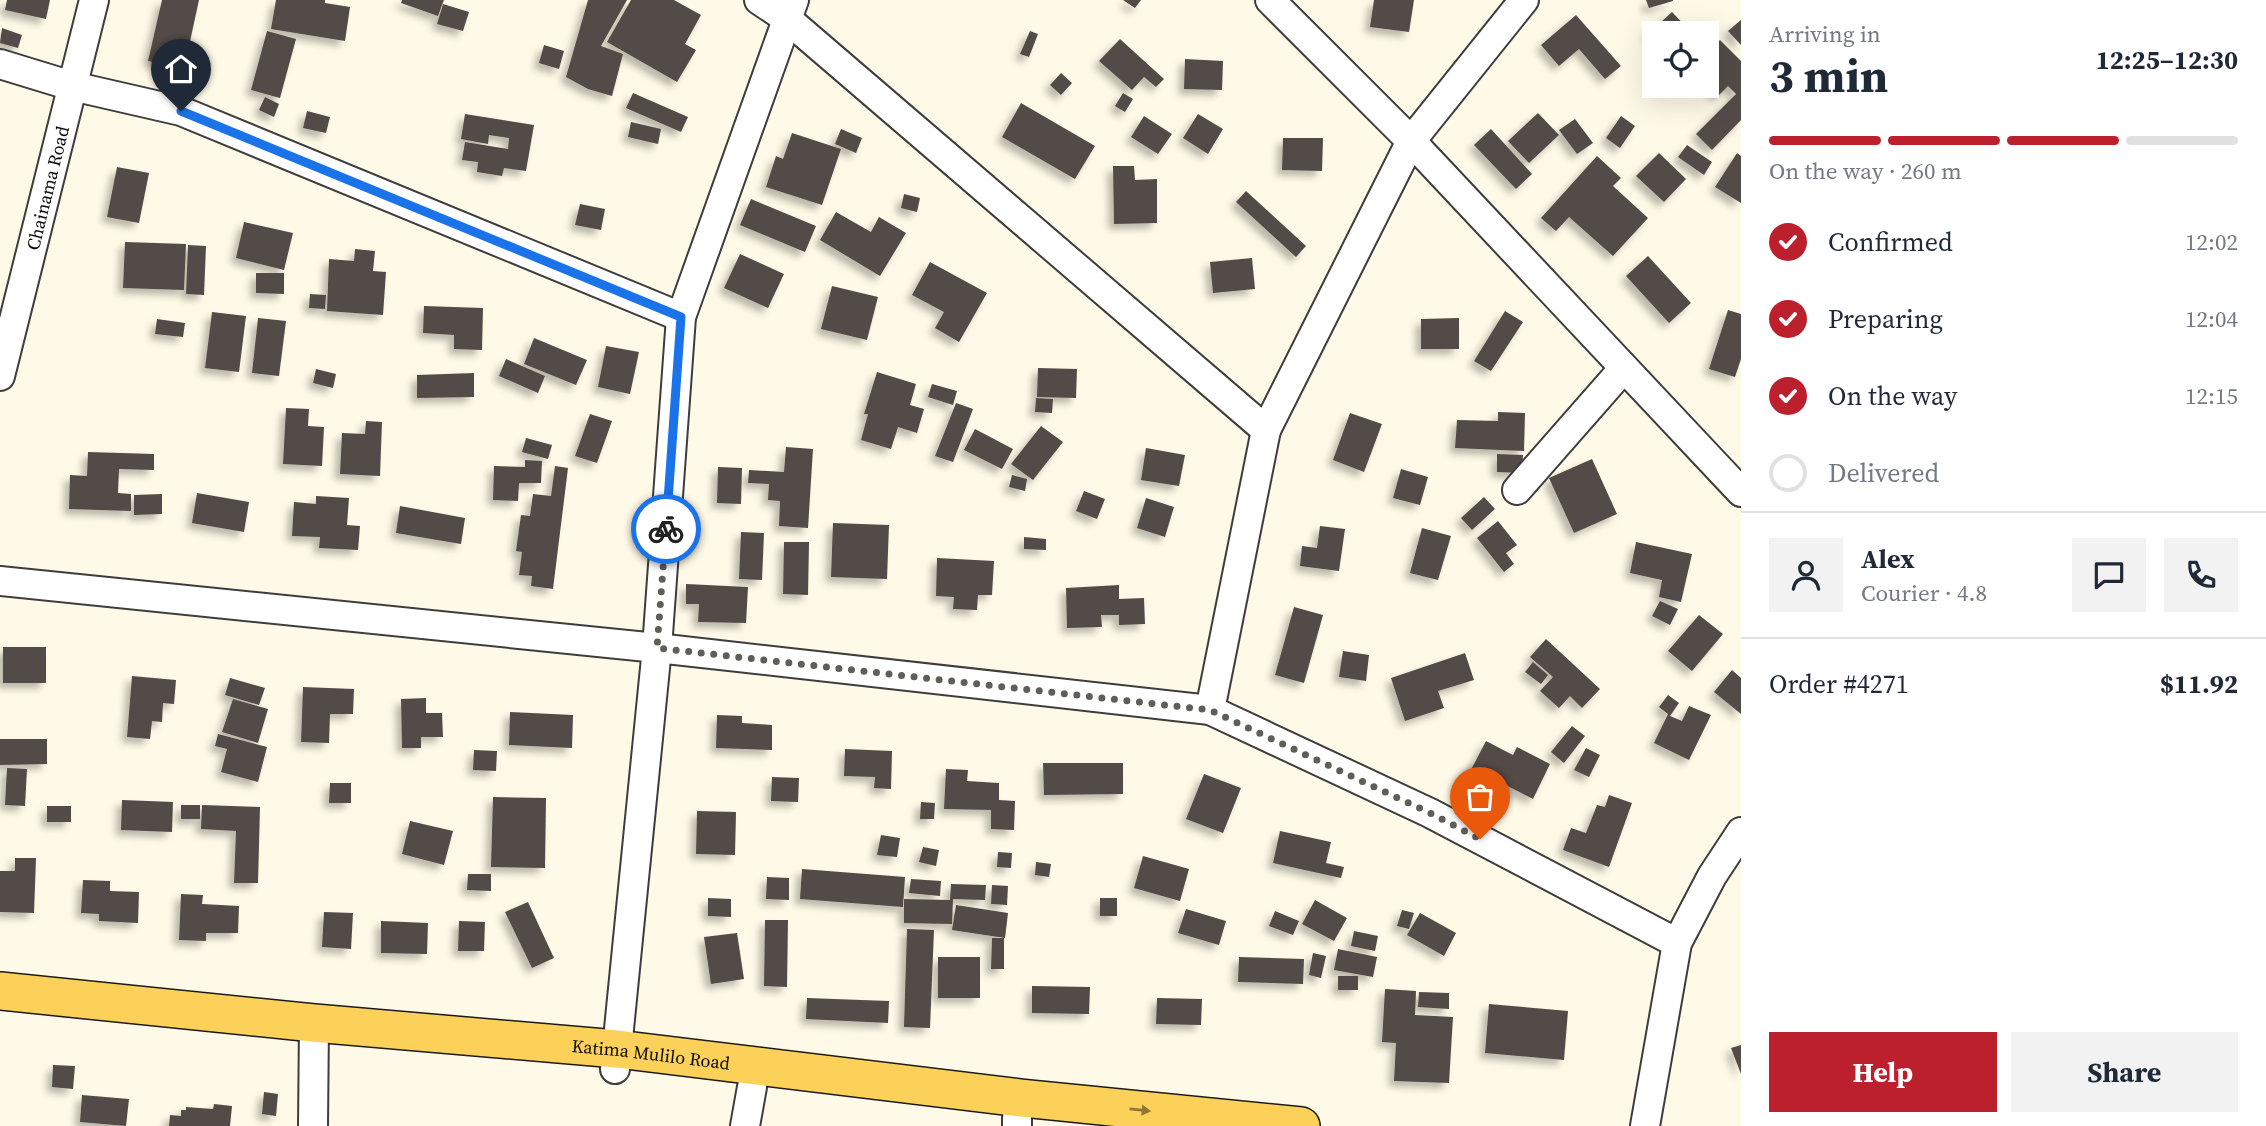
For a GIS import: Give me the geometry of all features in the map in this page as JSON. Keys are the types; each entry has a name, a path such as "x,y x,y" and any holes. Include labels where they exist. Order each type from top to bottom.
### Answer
{"main road":[{"name":"Katima Mulilo Road","path":"0,991 314,1033"},
{"name":"Katima Mulilo Road","path":"0,1012 314,1033 616,1059 1301,1126"},
{"name":"Katima Mulilo Road","path":"616,1059 752,1087 1017,1122 1098,1126"}],"street":[{"name":"Chainama Road","path":"0,376 94,0"},
{"path":"759,0 790,9 1266,430"},
{"path":"1270,0 1411,142 1741,492"},
{"path":"1210,710 1266,430 1411,142 1524,0"},
{"path":"616,1059 657,648 681,317 790,9"},
{"path":"0,64 72,86 181,111 681,317"},
{"path":"1517,490 1625,368"},
{"path":"0,582 657,648 1210,710 1430,813 1677,943"},
{"path":"1645,1126 1677,943 1712,876 1741,832"},
{"path":"313,1126 314,1033"},
{"path":"745,1126 752,1087"}],"building":[{"path":"7,0 50,0 46,19 5,10"},
{"path":"162,0 199,0 184,69 148,61"},
{"path":"276,0 325,0 325,3 350,7 345,41 271,29"},
{"path":"402,0 444,0 438,16 401,3"},
{"path":"588,0 627,0 601,46 623,54 612,96 588,89 566,77"},
{"path":"631,0 674,0 701,15 685,44 696,50 677,82 607,42"},
{"path":"1123,0 1141,0 1135,8"},
{"path":"1374,0 1414,0 1409,32 1370,27"},
{"path":"1646,0 1673,0 1673,1 1649,8"},
{"path":"443,4 469,12 463,31 437,24"},
{"path":"1672,12 1681,21 1662,21"},
{"path":"1576,15 1621,66 1605,79 1579,49 1559,66 1541,45"},
{"path":"1741,20 1741,45 1728,31"},
{"path":"2,28 22,35 18,48 0,43"},
{"path":"267,31 296,39 280,98 251,90"},
{"path":"1030,31 1038,34 1029,57 1020,54"},
{"path":"1120,39 1164,79 1156,87 1144,77 1132,90 1099,61"},
{"path":"1719,41 1741,61 1741,120 1712,150 1696,134 1736,94 1728,86 1719,95"},
{"path":"544,45 564,51 559,69 539,63"},
{"path":"1185,59 1223,61 1222,90 1184,89"},
{"path":"1061,73 1072,83 1061,95 1050,85"},
{"path":"633,93 688,117 681,132 626,108"},
{"path":"1123,93 1133,99 1125,112 1115,106"},
{"path":"265,97 279,104 274,117 259,110"},
{"path":"1021,103 1095,146 1075,179 1002,137"},
{"path":"307,111 330,117 326,133 303,128"},
{"path":"1538,113 1559,135 1529,163 1508,141"},
{"path":"465,114 534,125 526,171 504,168 502,176 477,172 478,162 462,160 465,142 508,149 509,138 489,135 488,144 461,139"},
{"path":"1198,114 1223,129 1208,154 1183,138"},
{"path":"1144,116 1172,134 1158,154 1131,137"},
{"path":"1621,116 1635,126 1620,148 1606,138"},
{"path":"1575,119 1593,143 1577,154 1559,130"},
{"path":"631,122 661,129 658,144 628,137"},
{"path":"841,129 862,138 856,153 835,144"},
{"path":"1491,129 1532,174 1516,189 1474,145"},
{"path":"792,133 841,149 822,205 766,187 776,156 783,159"},
{"path":"1283,138 1323,138 1322,171 1282,170"},
{"path":"1687,145 1712,162 1704,175 1678,157"},
{"path":"1659,153 1686,179 1664,202 1636,176"},
{"path":"1737,153 1741,156 1741,203 1715,187"},
{"path":"1597,156 1621,178 1613,186 1648,218 1613,256 1569,217 1556,231 1541,218"},
{"path":"1113,166 1134,166 1135,180 1157,179 1157,223 1114,224"},
{"path":"117,167 149,173 139,223 107,217"},
{"path":"1246,191 1306,246 1296,257 1236,202"},
{"path":"904,194 920,198 917,212 901,208"},
{"path":"751,199 816,226 805,252 740,225"},
{"path":"580,204 605,209 601,230 575,225"},
{"path":"836,212 871,232 879,217 906,233 880,276 820,240"},
{"path":"244,222 293,233 284,270 236,258"},
{"path":"125,242 186,244 184,290 123,288"},
{"path":"188,245 206,246 204,295 186,294"},
{"path":"355,249 375,251 373,271 386,272 383,315 327,311 329,259 354,261"},
{"path":"740,254 784,274 768,308 724,288"},
{"path":"1648,256 1691,303 1669,323 1626,276"},
{"path":"1252,258 1255,289 1213,293 1210,262"},
{"path":"930,262 987,293 959,342 935,328 944,312 912,295"},
{"path":"256,273 284,273 284,294 256,293"},
{"path":"832,286 878,297 867,340 821,329"},
{"path":"310,294 326,295 325,309 309,308"},
{"path":"424,306 483,308 482,350 454,349 454,335 423,333"},
{"path":"1728,310 1741,314 1741,359 1735,377 1709,369"},
{"path":"1505,311 1523,322 1491,371 1474,361"},
{"path":"212,312 246,316 239,372 205,368"},
{"path":"258,318 286,321 279,376 252,373"},
{"path":"1459,318 1459,349 1421,349 1421,319"},
{"path":"157,319 185,323 183,337 155,334"},
{"path":"534,338 587,360 576,385 524,364"},
{"path":"606,346 639,352 630,394 598,387"},
{"path":"506,359 545,376 538,393 499,376"},
{"path":"1038,368 1077,369 1076,398 1037,397"},
{"path":"316,369 336,374 333,388 313,383"},
{"path":"877,372 916,384 910,405 924,409 917,433 898,427 891,449 861,440 868,414 864,414"},
{"path":"474,373 474,397 417,398 417,375"},
{"path":"932,384 957,391 953,405 928,397"},
{"path":"1036,398 1053,399 1052,413 1035,412"},
{"path":"956,403 973,409 953,462 935,456"},
{"path":"286,408 309,409 308,426 324,427 322,466 283,464"},
{"path":"1498,412 1525,413 1524,451 1455,448 1457,420 1498,421"},
{"path":"1350,413 1382,424 1364,472 1333,460"},
{"path":"590,414 612,421 597,463 575,456"},
{"path":"366,421 382,422 380,476 340,474 342,433 365,434"},
{"path":"1041,426 1063,442 1033,480 1011,464"},
{"path":"975,429 1013,449 1002,469 964,450"},
{"path":"526,438 552,445 548,459 522,452"},
{"path":"786,447 813,449 808,528 779,526 780,501 768,500 769,484 748,483 749,470 784,472"},
{"path":"1146,448 1185,455 1179,486 1141,480"},
{"path":"88,452 154,454 154,470 119,469 118,493 131,494 131,511 69,509 70,475 87,476"},
{"path":"1497,454 1523,455 1522,473 1497,472"},
{"path":"1592,459 1617,514 1574,533 1549,478"},
{"path":"525,460 542,461 541,483 519,483 518,501 493,500 494,466 525,467"},
{"path":"555,466 568,468 553,589 531,586 532,576 519,575 522,552 516,551 521,515 530,516 533,494 551,496"},
{"path":"718,467 742,468 741,504 717,503"},
{"path":"1401,469 1428,477 1420,505 1393,498"},
{"path":"1012,475 1027,479 1025,491 1009,487"},
{"path":"1084,491 1105,499 1097,519 1076,511"},
{"path":"197,493 249,502 244,532 192,523"},
{"path":"162,494 162,514 134,515 134,495"},
{"path":"316,496 349,498 347,525 360,526 358,550 319,548 320,537 292,536 294,502 316,504"},
{"path":"1484,497 1495,509 1472,530 1461,518"},
{"path":"1146,498 1174,507 1165,537 1137,528"},
{"path":"400,506 465,518 461,544 396,533"},
{"path":"1498,521 1517,545 1506,553 1514,564 1504,572 1477,538"},
{"path":"833,523 889,525 887,579 831,577"},
{"path":"1320,526 1345,529 1339,571 1300,566 1302,546 1317,548"},
{"path":"1422,528 1451,536 1438,580 1410,573"},
{"path":"741,532 764,533 762,580 739,579"},
{"path":"1024,537 1046,539 1046,550 1024,549"},
{"path":"784,542 809,542 808,595 783,594"},
{"path":"1636,542 1692,554 1681,602 1659,597 1662,580 1630,573"},
{"path":"937,558 994,561 992,595 978,595 977,610 953,609 954,597 936,596"},
{"path":"686,584 748,587 746,623 698,622 699,604 686,604"},
{"path":"1119,585 1119,599 1144,598 1145,624 1119,625 1119,615 1101,615 1102,627 1067,628 1066,588"},
{"path":"1660,601 1678,609 1670,625 1652,616"},
{"path":"1294,607 1323,615 1304,683 1275,675"},
{"path":"1699,615 1723,634 1692,671 1668,651"},
{"path":"1546,639 1600,689 1582,708 1570,696 1559,708 1540,691 1553,677 1530,657"},
{"path":"3,647 46,647 46,683 3,683"},
{"path":"1343,651 1369,655 1366,681 1339,677"},
{"path":"1465,653 1474,680 1438,691 1444,708 1405,721 1391,678"},
{"path":"1533,662 1548,675 1541,684 1525,672"},
{"path":"1732,670 1741,678 1741,714 1714,692"},
{"path":"132,676 176,680 174,704 163,703 162,722 152,721 150,739 127,737"},
{"path":"230,678 265,688 259,705 225,695"},
{"path":"303,687 354,689 353,714 330,714 329,743 301,742"},
{"path":"1668,695 1679,703 1670,716 1682,721 1689,706 1711,715 1689,760 1654,743 1668,714 1659,707"},
{"path":"426,698 426,713 442,713 443,737 421,737 421,748 402,748 401,699"},
{"path":"233,699 268,709 258,743 222,732"},
{"path":"510,712 573,715 572,748 509,745"},
{"path":"717,715 742,716 742,723 772,725 772,750 716,748"},
{"path":"1572,726 1585,736 1564,763 1551,752"},
{"path":"218,734 267,747 258,782 221,772 227,749 215,746"},
{"path":"0,739 47,739 47,764 0,765"},
{"path":"1486,741 1513,755 1517,747 1550,764 1533,799 1488,776 1478,796 1462,787"},
{"path":"1586,748 1600,755 1589,777 1574,770"},
{"path":"845,749 892,751 891,789 874,788 875,777 844,776"},
{"path":"474,750 497,751 496,771 473,770"},
{"path":"1043,763 1123,763 1123,794 1044,795"},
{"path":"7,768 27,769 25,806 5,805"},
{"path":"946,769 968,770 967,781 999,783 999,800 1015,801 1014,830 991,829 991,810 944,809"},
{"path":"1204,774 1241,788 1223,833 1186,819"},
{"path":"772,777 799,778 798,802 771,801"},
{"path":"330,783 351,783 351,803 329,803"},
{"path":"1609,795 1632,803 1609,867 1563,850 1571,828 1586,833 1597,805 1605,807"},
{"path":"493,797 546,798 545,868 491,867"},
{"path":"122,800 173,802 172,832 121,830"},
{"path":"921,802 935,803 934,819 920,819"},
{"path":"181,805 200,805 200,819 181,819"},
{"path":"202,805 260,807 258,883 234,883 236,831 201,829"},
{"path":"47,806 71,806 71,822 47,822"},
{"path":"697,811 736,812 735,855 696,854"},
{"path":"410,821 453,831 444,865 402,854"},
{"path":"1280,831 1331,842 1326,863 1344,867 1341,878 1273,863"},
{"path":"881,835 900,838 897,857 877,855"},
{"path":"923,847 939,850 936,866 919,862"},
{"path":"998,852 1012,853 1011,868 997,867"},
{"path":"1143,856 1189,869 1180,901 1134,888"},
{"path":"15,858 36,858 34,913 0,912 0,871 15,871"},
{"path":"1036,862 1051,864 1049,877 1035,875"},
{"path":"802,869 905,877 903,907 800,899"},
{"path":"468,874 491,874 491,891 467,890"},
{"path":"767,877 789,878 789,900 766,899"},
{"path":"911,879 941,881 940,896 909,893"},
{"path":"83,880 110,881 110,891 139,892 138,923 99,921 99,914 81,913"},
{"path":"951,884 986,885 985,900 953,899 952,924 904,923 904,899 950,900"},
{"path":"992,885 1008,886 1007,905 991,904"},
{"path":"181,894 203,895 202,904 239,906 238,933 206,933 206,941 179,940"},
{"path":"708,898 731,899 731,917 708,916"},
{"path":"1100,898 1117,898 1117,916 1100,916"},
{"path":"1315,900 1347,918 1334,941 1302,924"},
{"path":"528,902 554,958 532,968 505,912"},
{"path":"956,905 1008,913 1005,938 952,930"},
{"path":"1186,909 1226,921 1219,945 1178,933"},
{"path":"1402,910 1414,913 1409,929 1397,926"},
{"path":"1275,911 1299,921 1293,935 1269,926"},
{"path":"324,912 353,913 351,949 322,947"},
{"path":"1420,913 1456,933 1444,956 1407,935"},
{"path":"765,920 788,920 787,987 764,986"},
{"path":"381,921 428,923 427,954 381,953"},
{"path":"459,921 485,922 484,951 458,951"},
{"path":"907,929 934,930 930,1028 904,1027"},
{"path":"1354,931 1378,936 1375,951 1351,946"},
{"path":"737,933 744,979 711,984 704,937"},
{"path":"992,938 1004,938 1004,969 991,969"},
{"path":"1338,949 1377,957 1373,977 1334,970"},
{"path":"1313,953 1326,956 1321,978 1309,975"},
{"path":"938,957 980,957 980,998 938,998"},
{"path":"1239,957 1304,959 1303,984 1238,982"},
{"path":"1338,976 1358,976 1358,990 1338,990"},
{"path":"1032,986 1090,987 1089,1014 1032,1013"},
{"path":"1385,989 1416,991 1415,1015 1453,1017 1449,1083 1394,1081 1396,1043 1382,1042"},
{"path":"1419,992 1449,993 1449,1009 1418,1007"},
{"path":"807,998 889,1001 888,1023 806,1019"},
{"path":"1157,998 1202,999 1201,1025 1156,1024"},
{"path":"1489,1004 1568,1011 1564,1060 1485,1053"},
{"path":"1741,1045 1741,1074 1731,1048"},
{"path":"53,1065 75,1066 73,1089 52,1087"},
{"path":"264,1092 278,1094 276,1116 262,1114"},
{"path":"82,1095 129,1099 126,1126 80,1122"},
{"path":"214,1104 232,1106 230,1126 169,1126 170,1115 181,1116 181,1110 186,1110 186,1107 213,1109"}],"way so far":[{"path":"666,529 657,648 1210,710 1480,839"}],"route":[{"path":"181,111 681,317 666,529"}]}
